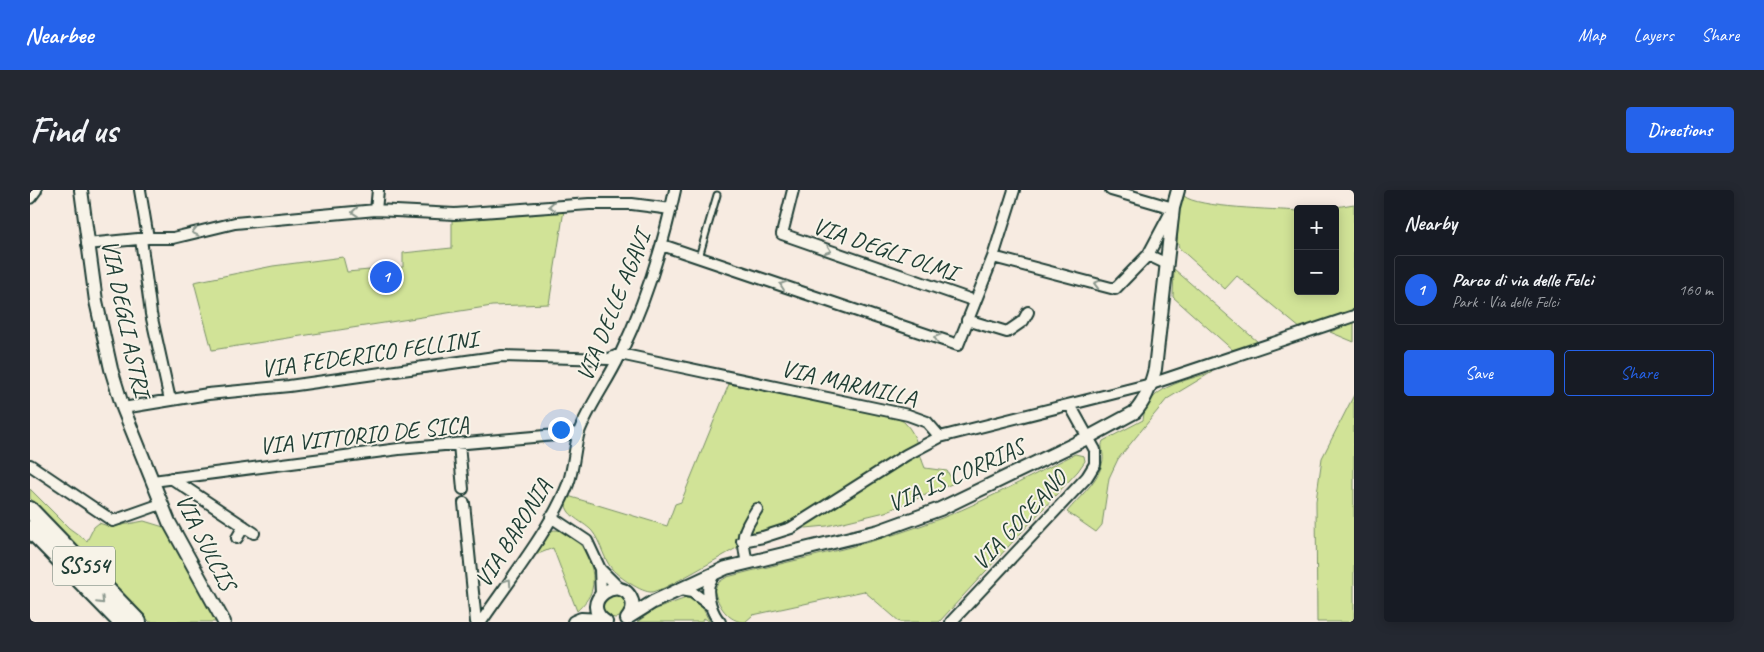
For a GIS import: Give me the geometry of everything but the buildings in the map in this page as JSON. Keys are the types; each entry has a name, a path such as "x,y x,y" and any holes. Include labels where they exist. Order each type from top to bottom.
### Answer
{"highway":[{"name":"SS554","path":"30,510 138,622"},
{"name":"SS554","path":"30,529 121,622"}],"street":[{"path":"30,198 36,190"},
{"name":"VIA DEGLI ASTRI","path":"80,190 87,244 109,361 123,408 152,481"},
{"path":"140,190 151,314 170,400"},
{"path":"376,210 378,190"},
{"name":"VIA DELLE AGAVI","path":"580,432 620,354 662,245 675,190"},
{"name":"VIA DEGLI OLMI","path":"793,190 782,234 975,301"},
{"path":"662,245 958,345 993,257 1014,190"},
{"path":"1110,190 1173,208"},
{"name":"VIA IS CORRIAS","path":"626,620 653,602 714,573 905,523 940,509 1087,438 1135,412 1141,406 1152,380 1173,208 1178,190"},
{"path":"87,244 144,238 173,238 234,223 376,210 455,214 589,204 632,204 671,208"},
{"name":"VIA DEGLI OLMI","path":"993,257 1115,289 1148,255 1173,208"},
{"path":"1148,255 1167,264"},
{"path":"967,320 1007,332 1023,321 1028,312"},
{"path":"940,437 1070,405 1354,316"},
{"name":"VIA FEDERICO FELLINI","path":"123,408 170,400 502,356 609,359 620,354"},
{"name":"VIA MARMILLA","path":"620,354 908,415 927,422 940,437"},
{"path":"1070,405 1087,438"},
{"name":"VIA VITTORIO DE SICA","path":"152,481 399,449 580,432"},
{"name":"VIA BARONIA","path":"481,622 552,517 568,483 580,432"},
{"name":"VIA IS CORRIAS","path":"742,541 763,537 791,528 906,455 940,437"},
{"name":"VIA GOCEANO","path":"951,622 1087,477 1095,464 1096,458 1095,450 1087,438"},
{"path":"459,444 463,489"},
{"path":"30,465 113,521 161,504"},
{"path":"171,478 254,533"},
{"name":"VIA SULCIS","path":"152,481 183,550 224,622"},
{"path":"464,503 476,622"},
{"path":"747,563 742,541 744,529 757,509"},
{"path":"552,517 587,541 600,569 625,593 632,608 626,620"},
{"path":"237,538 244,526"},
{"path":"600,569 598,612 605,621"},
{"path":"714,573 708,593 720,622"},
{"path":"577,621 610,589 653,602"},
{"path":"680,590 692,592 712,606"},
{"path":"577,621 605,621"}],"lane":[{"path":"699,257 717,195"}],"green space":[{"path":"1184,196 1204,203 1294,211 1294,295 1339,295 1339,206 1354,204 1354,310 1301,329 1237,276 1225,289 1179,248 1177,241 1180,202"},
{"path":"564,210 549,304 492,306 212,350 194,282 273,266 343,257 347,272 403,267 403,253 452,248 452,220"},
{"path":"1174,269 1258,342 1256,345 1235,352 1173,297"},
{"path":"1354,323 1354,342 1330,332"},
{"path":"1212,372 1167,399 1118,459 1109,478 1102,525 1096,532 1067,512 1098,474 1103,460 1103,441 1143,420 1151,399 1159,392 1180,382"},
{"path":"729,384 851,406 895,418 905,423 913,433 925,468 947,471 954,483 885,512 827,526 806,528 790,521 664,588 652,592 643,590 625,580 612,569 592,531 569,512 566,502 568,496 667,526 675,504 681,502"},
{"path":"1354,395 1354,622 1317,622 1316,501 1322,458"},
{"path":"1075,454 1084,456 1085,461 1078,471 939,622 900,622 864,591 753,615 745,622 729,616 721,607 716,596 714,590 719,582 727,577 850,547 923,525 981,501"},
{"path":"30,489 69,528 87,541 94,527 99,523 111,527 144,521 167,528 218,622 150,622 30,498"},
{"path":"554,530 563,531 579,542 585,551 592,570 591,592 577,611 553,548 533,556 549,532"},
{"path":"615,594 624,597 627,606 624,615 615,618 606,615 603,606 606,597"},
{"path":"686,598 695,600 698,603 710,622 704,618 701,622 637,622 654,610"}],"place":[{"name":"Parco di via delle Felci","path":"386,277"}]}
